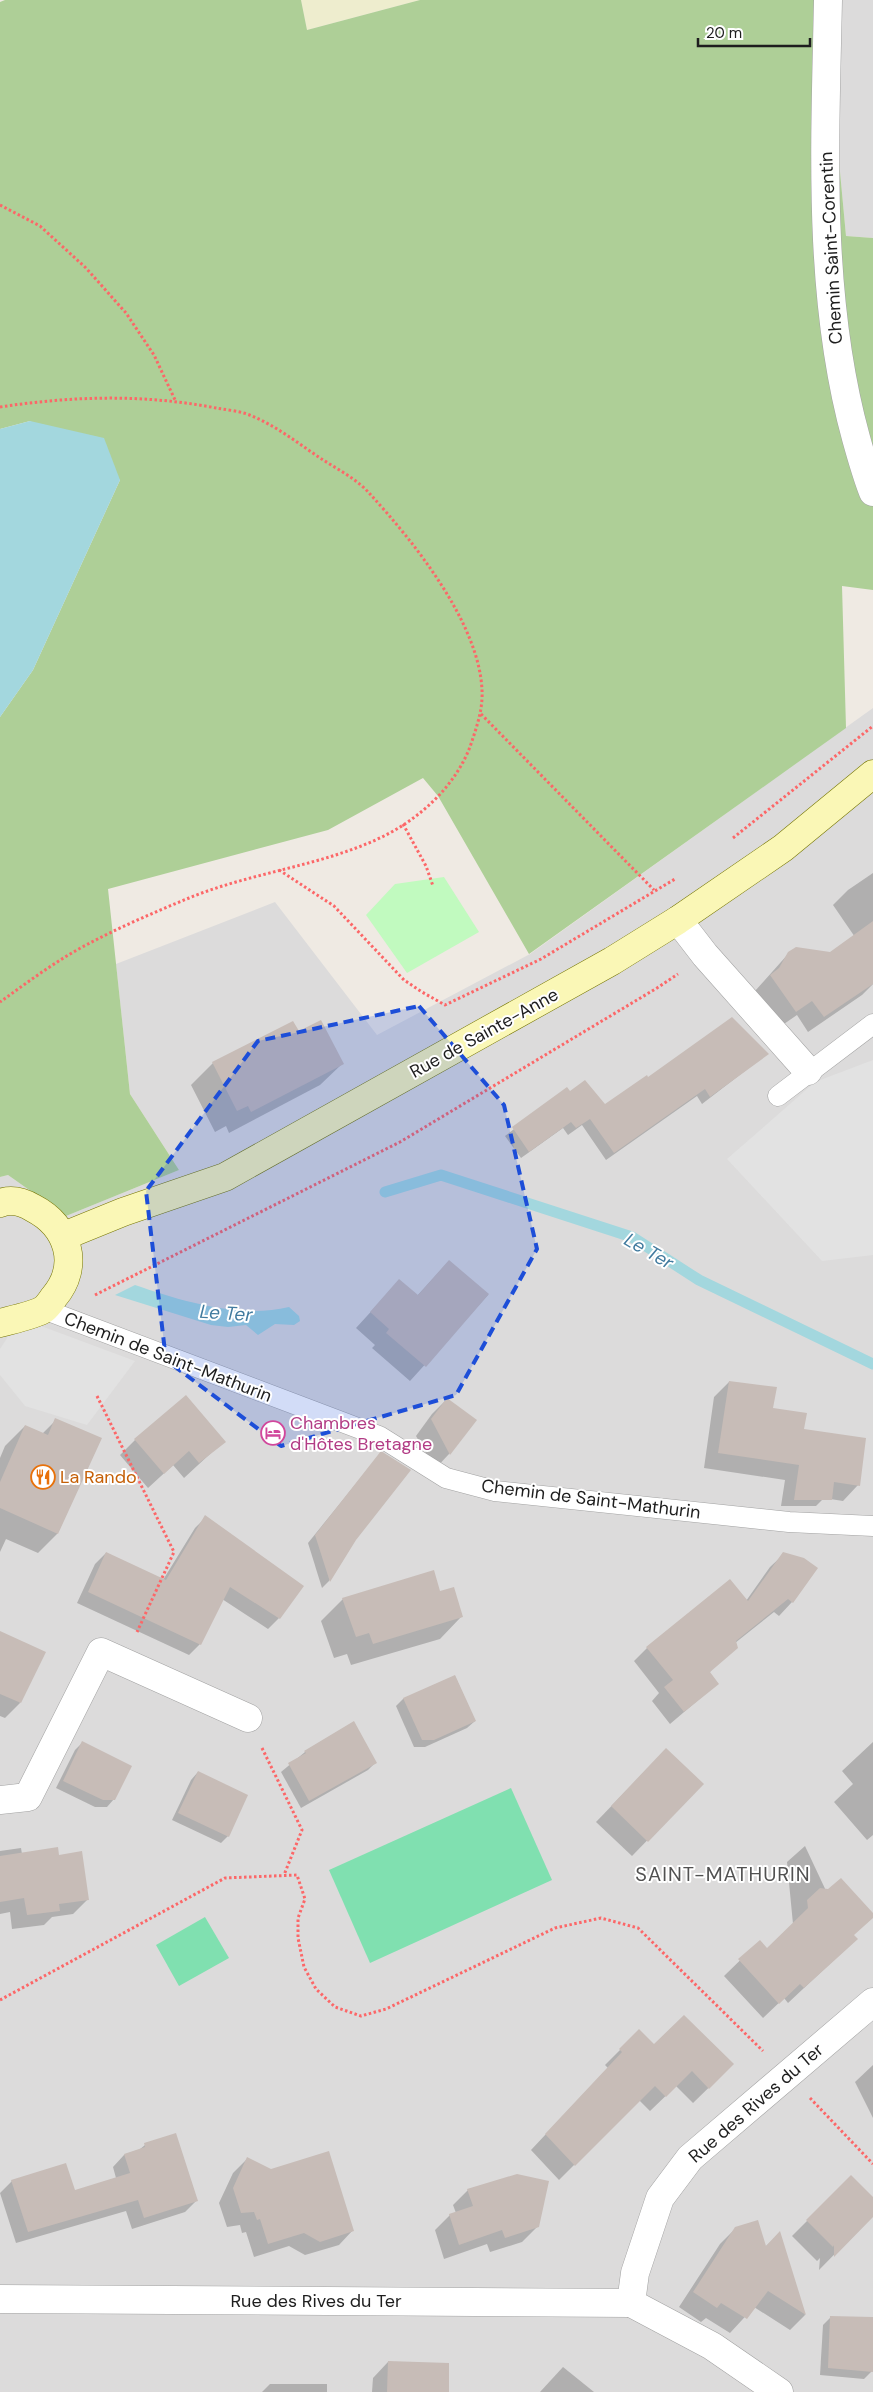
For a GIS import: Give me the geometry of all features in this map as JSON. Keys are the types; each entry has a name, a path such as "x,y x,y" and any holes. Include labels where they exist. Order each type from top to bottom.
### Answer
{"street":[{"name":"Chemin Saint-Corentin","path":"828,0 825,148 830,277 838,354 846,402 873,492"},
{"name":"Rue de Sainte-Anne","path":"64,1236 123,1212 225,1177 554,994 678,920 783,848 873,774"},
{"path":"678,920 705,955 808,1071"},
{"path":"0,1202 9,1200 46,1214 64,1236 69,1255 66,1275 55,1314 0,1323"},
{"path":"0,1800 28,1797 101,1652 248,1718"},
{"name":"Rue des Rives du Ter","path":"631,2303 635,2273 660,2198 690,2158 873,2002"},
{"name":"Rue des Rives du Ter","path":"0,2299 631,2303 712,2346 779,2392"}],"lane":[{"path":"778,1096 808,1071 873,1024"},
{"name":"Chemin de Saint-Mathurin","path":"55,1314 379,1436 446,1478 495,1491 788,1522 873,1526"}],"path":[{"path":"0,205 40,226 92,275 126,313 154,356 176,402"},
{"path":"0,407 95,397 176,402 249,414 277,429 364,487 398,525 429,568 470,635 481,675 483,693 481,714 464,765 438,796 421,812 403,824 385,835 341,853 278,869 191,897 85,945 0,1002"},
{"path":"481,714 654,890 678,920"},
{"path":"730,841 873,726"},
{"path":"403,824 426,866 433,886"},
{"path":"278,869 334,906 404,980 446,1005 541,958 677,878"},
{"path":"55,1314 400,1142 657,988 705,955"},
{"path":"97,1396 174,1552 143,1619"},
{"path":"248,1718 302,1830 284,1875"},
{"path":"0,2000 225,1878 298,1875 305,1899 298,1918 298,1938 304,1967 316,1989 336,2007 361,2016 386,2009 555,1928 600,1918 638,1928 787,2075 873,2164"}],"highlighted area":[{"path":"419,1006 504,1105 537,1249 456,1395 281,1446 166,1360 146,1191 258,1041"}],"shaded area":[{"path":"824,0 873,0 873,238 846,236"},
{"path":"873,708 873,2392 0,2392 0,1177 8,1175 66,1216 179,1170 130,1094 116,964 275,902 377,1035 530,954"},
{"path":"873,1060 873,1255 822,1261 727,1159 815,1082"},
{"path":"41,1326 135,1361 87,1425 25,1406 0,1375 0,1349 9,1335"}],"green space":[{"path":"5,0 301,0 307,30 420,0 824,0 846,236 873,238 873,590 842,586 846,728 529,954 438,796 423,778 328,830 108,889 130,1094 179,1170 66,1216 8,1175 0,1177 0,717 33,670 120,480 30,421 0,429 0,2"},
{"path":"301,0 420,0 307,30"},
{"path":"444,877 479,932 407,973 366,915 395,884"},
{"path":"511,1788 552,1880 370,1963 329,1870"},
{"path":"205,1917 229,1958 179,1986 156,1945"}],"water":[{"path":"30,421 104,438 120,480 33,670 0,717 0,429"},
{"path":"135,1285 191,1302 231,1310 270,1310 289,1307 299,1316 300,1321 294,1325 275,1324 258,1335 246,1325 228,1327 211,1325 115,1295"}],"building":[{"path":"873,921 873,984 824,1017 812,1001 796,1012 770,975 779,968 788,952 796,947 830,952"},
{"path":"732,1017 769,1054 710,1097 705,1089 614,1153 590,1119 576,1128 571,1122 529,1152 512,1127 567,1087 570,1091 585,1080 605,1104 647,1075 648,1077"},
{"path":"321,1020 344,1064 251,1112 248,1106 237,1111 212,1062 293,1021 299,1031"},
{"path":"449,1260 489,1294 426,1367 386,1333 389,1329 370,1312 399,1279 418,1295"},
{"path":"729,1381 777,1387 773,1408 807,1413 804,1429 866,1438 860,1486 834,1482 832,1500 794,1500 799,1465 718,1453"},
{"path":"186,1395 226,1442 199,1463 189,1451 164,1474 134,1439"},
{"path":"447,1398 477,1420 450,1455 431,1419"},
{"name":"La Rando","path":"55,1418 102,1438 58,1534 0,1508 0,1482 25,1425 48,1435"},
{"path":"381,1451 411,1470 356,1540 330,1582 315,1535"},
{"path":"205,1515 304,1586 280,1619 230,1587 201,1645 88,1592 106,1552 166,1580"},
{"path":"783,1552 804,1558 818,1568 793,1603 788,1599 736,1641 738,1648 710,1672 719,1684 684,1712 664,1687 673,1680 646,1647 730,1579 748,1601"},
{"path":"434,1570 440,1591 454,1587 463,1617 373,1644 369,1633 356,1637 342,1598"},
{"path":"0,1631 46,1652 21,1703 0,1694"},
{"path":"455,1675 476,1721 434,1740 422,1740 403,1698"},
{"path":"354,1721 377,1763 309,1801 288,1763 306,1753 304,1751"},
{"path":"82,1741 132,1766 115,1800 103,1800 63,1781"},
{"path":"666,1748 704,1784 648,1842 611,1806"},
{"path":"198,1771 248,1795 229,1837 178,1813"},
{"path":"58,1847 59,1855 82,1851 89,1900 59,1904 60,1911 27,1915 24,1898 0,1902 0,1856"},
{"path":"841,1878 873,1913 873,1918 854,1935 858,1939 804,1988 800,1984 779,2004 738,1959 760,1940 767,1948 808,1908 807,1900 820,1888 828,1889"},
{"path":"684,2015 734,2064 709,2089 692,2071 666,2097 655,2086 575,2166 545,2134 622,2052 619,2049 639,2029 654,2044"},
{"path":"176,2133 198,2201 144,2218 138,2200 28,2232 11,2180 66,2163 75,2190 130,2173 124,2154 145,2147 144,2143"},
{"path":"329,2151 354,2231 320,2242 304,2233 268,2244 260,2219 257,2220 254,2212 241,2213 233,2188 247,2157 271,2169"},
{"path":"517,2174 549,2181 539,2227 505,2238 502,2230 459,2245 449,2214 473,2206 467,2189"},
{"path":"851,2175 873,2197 873,2217 834,2257 834,2245 833,2247 806,2220"},
{"path":"758,2220 766,2246 780,2231 806,2315 768,2291 747,2319 721,2303 717,2308 693,2292 735,2227"},
{"path":"830,2316 873,2317 873,2372 828,2368"},
{"path":"388,2361 449,2363 449,2392 387,2392"}],"waterway":[{"name":"Le Ter","path":"385,1192 441,1175 632,1237 699,1280 873,1364"}],"place":[{"name":"Chambres d'Hôtes Bretagne","path":"273,1433"},
{"name":"La Rando","path":"43,1477"}],"district":[{"name":"SAINT-MATHURIN","path":"723,1874"}]}
